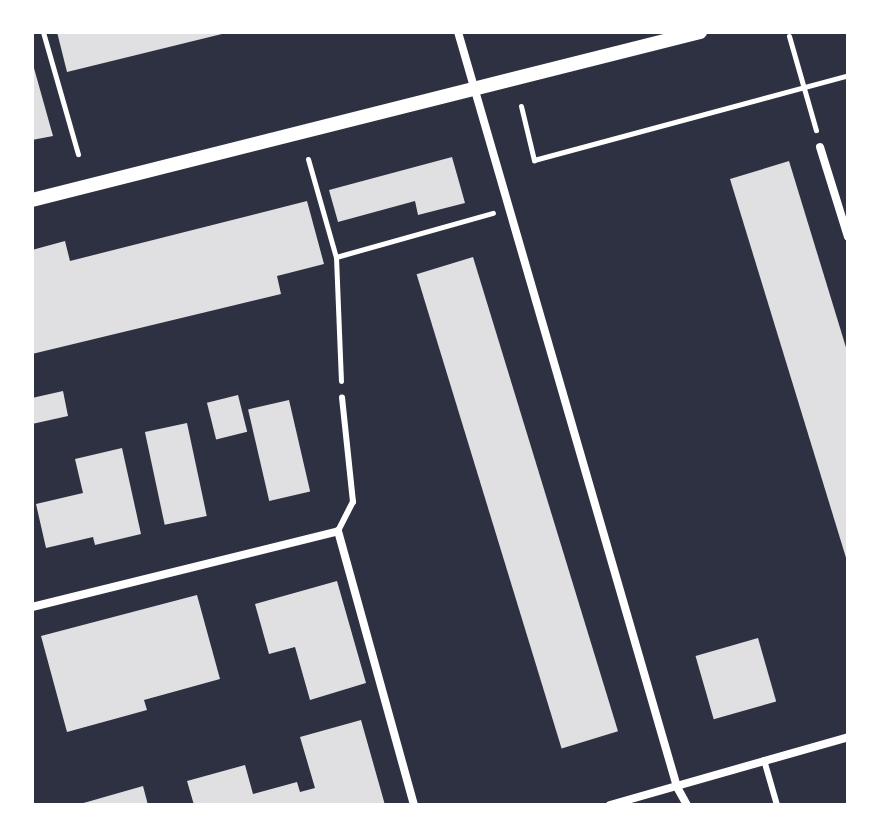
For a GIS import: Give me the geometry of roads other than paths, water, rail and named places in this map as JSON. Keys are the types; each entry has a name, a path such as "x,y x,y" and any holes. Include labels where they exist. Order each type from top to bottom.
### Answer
{"street":[{"path":"458,32 472,89 677,787 687,805"},
{"path":"32,200 700,32"},
{"path":"820,147 848,237"},
{"path":"32,607 338,531 414,805"},
{"path":"610,805 848,737"}],"lane":[{"path":"338,531 353,502 342,398"},
{"path":"764,760 777,805"}]}
